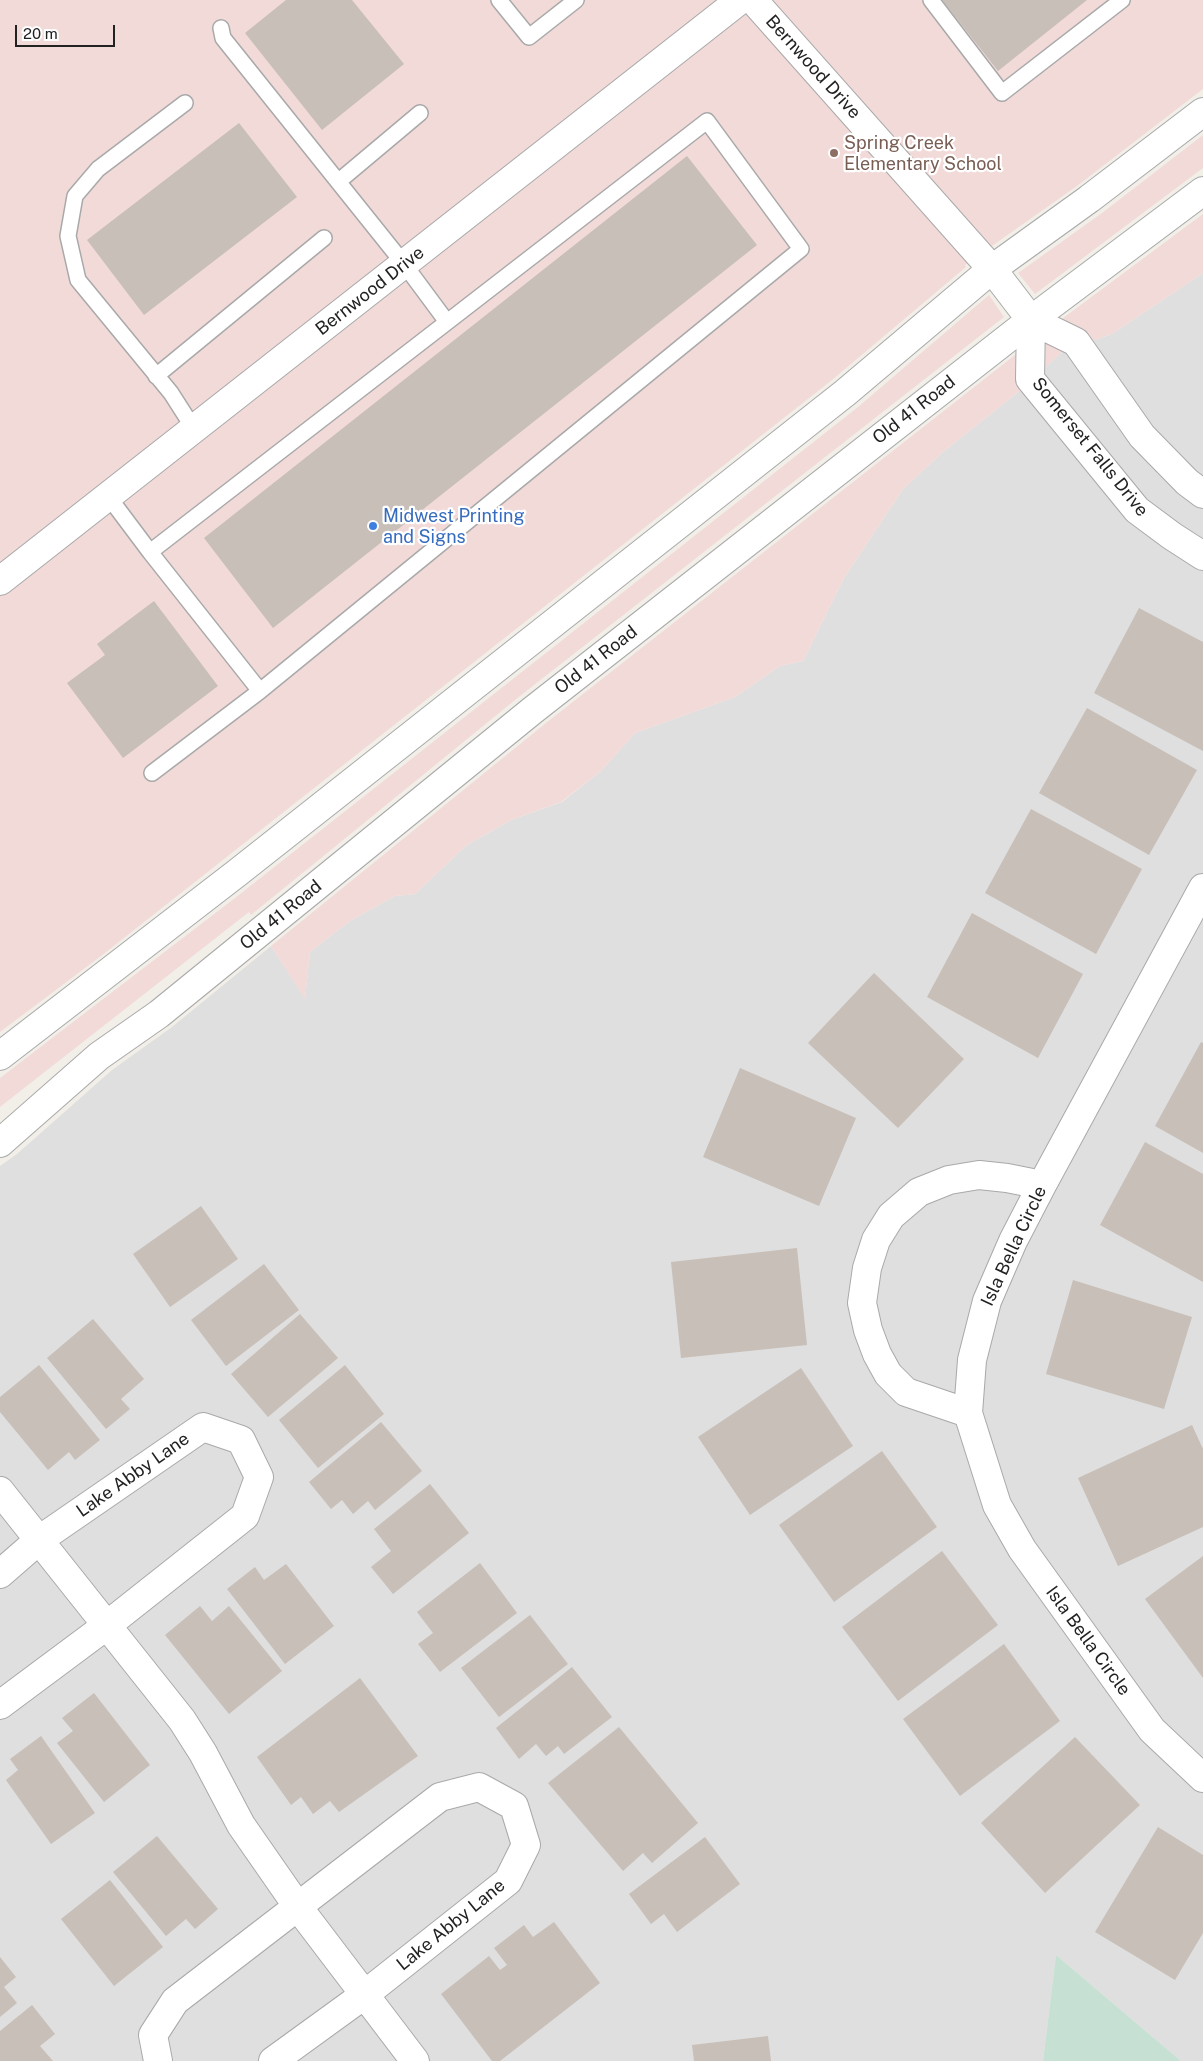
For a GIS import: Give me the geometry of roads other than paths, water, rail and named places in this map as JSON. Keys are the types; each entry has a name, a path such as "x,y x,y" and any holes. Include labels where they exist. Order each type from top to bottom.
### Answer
{"street":[{"name":"Bernwood Drive","path":"0,581 740,0"},
{"name":"Bernwood Drive","path":"753,0 992,269 1031,320"},
{"path":"0,1056 214,891 838,400 992,269 1089,199 1203,112"},
{"name":"Old 41 Road","path":"0,1143 99,1056 159,1014 533,710 1031,320 1203,191"},
{"path":"1031,320 1076,342 1142,436 1187,482 1203,494"},
{"name":"Somerset Falls Drive","path":"1031,320 1030,379 1137,510 1203,556"},
{"name":"Isla Bella Circle","path":"1203,888 1042,1185 987,1301 972,1360 968,1413 997,1505 1022,1549 1152,1730 1203,1778"},
{"path":"968,1413 906,1392 888,1374 877,1354 868,1330 862,1303 867,1268 876,1240 891,1216 919,1192 949,1180 979,1176 1007,1178 1042,1185"},
{"name":"Lake Abby Lane","path":"0,1574 39,1540 203,1427 241,1440 259,1477 244,1516 106,1626 0,1705"},
{"path":"0,1491 182,1720 203,1753 241,1825 298,1907 415,2061"},
{"name":"Lake Abby Lane","path":"158,2061 153,2035 175,2001 440,1797 479,1787 514,1806 526,1845 508,1881 364,1995 273,2061"}],"lane":[{"path":"499,0 529,37 576,0"},
{"path":"931,0 1002,93 1122,0"},
{"path":"221,28 223,38 339,181 447,322"},
{"path":"185,103 98,169 75,196 68,236 78,280 171,393 194,429"},
{"path":"339,181 420,113"},
{"path":"150,552 707,121 801,249 260,691 152,773"},
{"path":"156,376 324,238"},
{"path":"108,496 260,691"}],"place":[{"name":"Spring Creek Elementary School","path":"834,153"},
{"name":"Midwest Printing and Signs","path":"373,526"}]}
